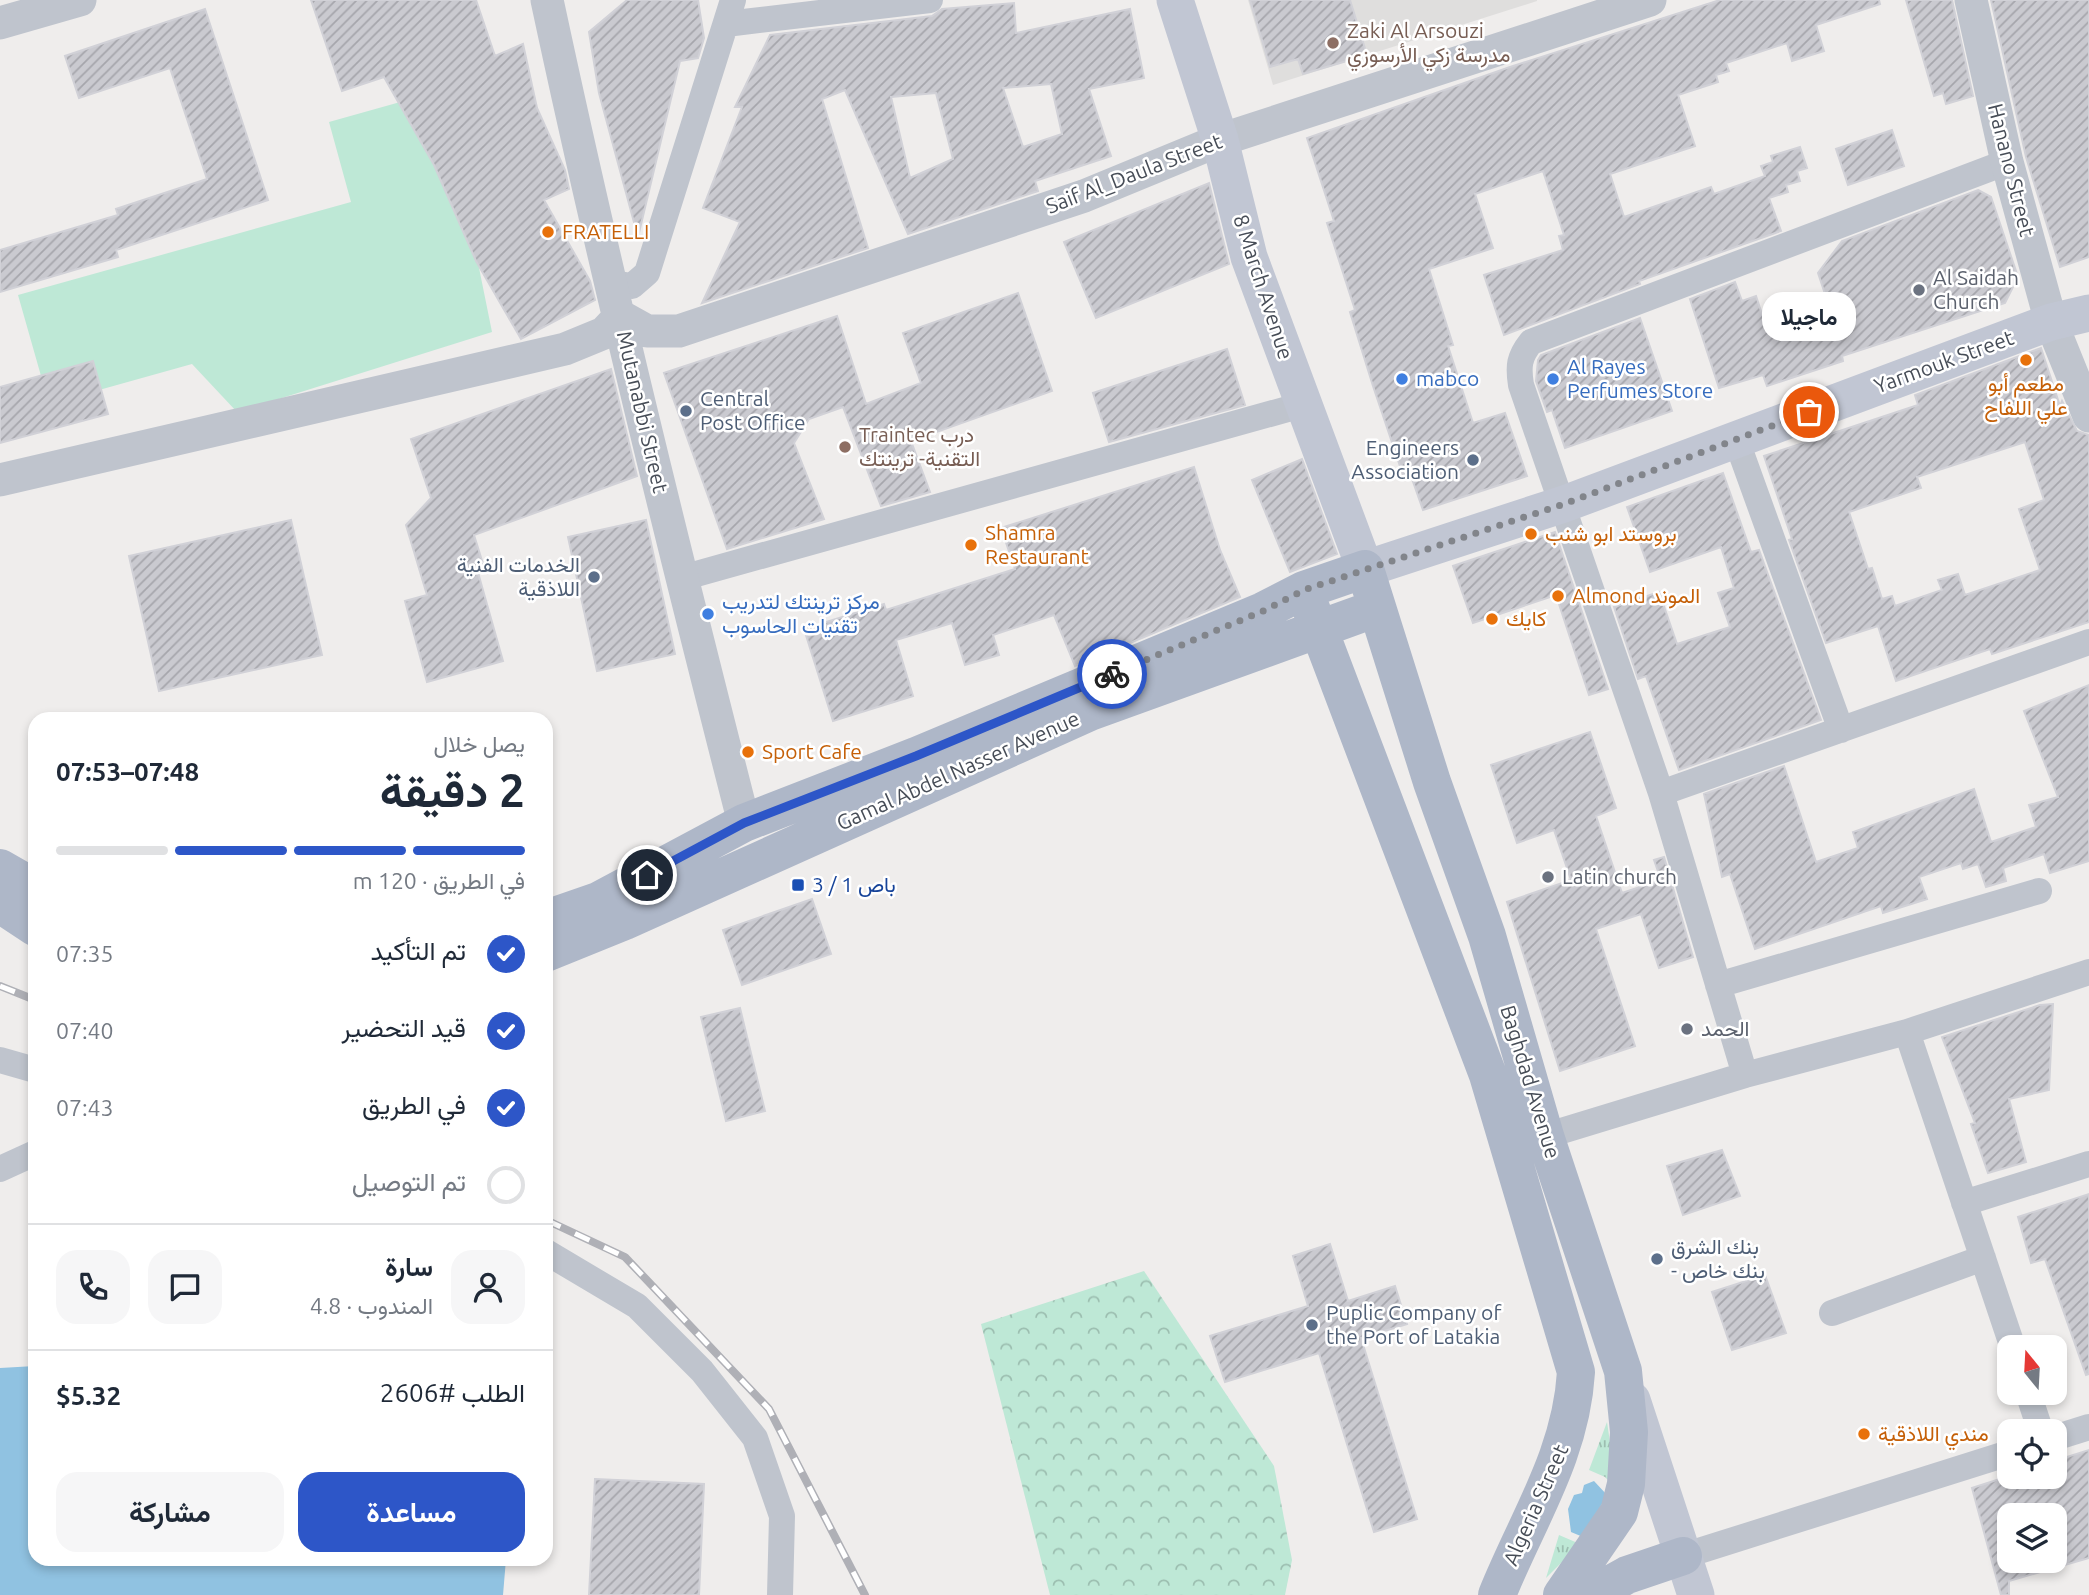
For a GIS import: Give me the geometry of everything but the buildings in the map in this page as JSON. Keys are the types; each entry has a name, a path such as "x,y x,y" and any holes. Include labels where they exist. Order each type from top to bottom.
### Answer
{"main road":[{"name":"8 March Avenue","path":"1175,0 1220,140 1249,257 1365,569"},
{"name":"Yarmouk Street","path":"1365,569 1564,504 2051,322 2089,313"},
{"name":"Gamal Abdel Nasser Avenue","path":"553,917 598,901 744,823 916,756 1263,611 1304,590 1365,569"},
{"name":"Baghdad Avenue","path":"1365,569 1432,782 1487,936 1545,1136 1696,1595"},
{"name":"Baghdad Avenue","path":"1304,590 1322,630 1489,1076 1576,1373"},
{"name":"Gamal Abdel Nasser Avenue","path":"553,950 625,921 1090,712 1377,608"},
{"path":"0,868 28,884"},
{"path":"0,905 28,922"},
{"path":"1562,1595 1619,1513 1626,1484 1629,1445 1623,1371"},
{"name":"Algeria Street","path":"1497,1595 1518,1542 1534,1517 1558,1462 1574,1405 1576,1373"},
{"path":"1591,1595 1627,1575 1684,1556"}],"street":[{"path":"0,23 80,0"},
{"name":"Mutanabbi Street","path":"547,0 586,184 620,316 681,578 744,823"},
{"path":"612,283 632,286 647,273 729,12 930,0"},
{"name":"Saif Al_Daula Street","path":"620,316 647,331 679,331 1084,196 1220,140 1650,0"},
{"name":"Hanano Street","path":"1970,0 2007,162 2051,322 2089,416"},
{"path":"1745,1074 1661,793 1521,385 1518,368 1521,355 1531,342 2007,162"},
{"path":"0,480 565,349 598,336 620,316"},
{"path":"681,578 1302,405"},
{"path":"1736,439 1841,730"},
{"path":"1661,793 2089,642"},
{"path":"1718,985 2039,891"},
{"path":"1545,1136 1745,1074 1906,1032 2089,972"},
{"path":"1906,1032 2009,1335"},
{"path":"0,1060 28,1068"},
{"path":"0,1169 28,1156"},
{"path":"1964,1203 2089,1164"},
{"path":"553,1256 637,1306 702,1371 755,1438 782,1516 780,1595"},
{"path":"1832,1313 1983,1258"},
{"path":"2067,1434 2089,1427"},
{"path":"1684,1556 1997,1456"}],"shaded area":[{"name":"Zaki Al Arsouzi مدرسة زكي الأرسوزي","path":"1248,0 1537,0 1537,1 1273,85"}],"green space":[{"path":"443,90 492,332 237,412 192,364 49,404 18,295 351,202 329,122"},
{"path":"1144,1271 1274,1466 1292,1560 1285,1595 1050,1595 981,1324"},
{"path":"1607,1422 1617,1489 1605,1477 1589,1470"},
{"path":"1559,1535 1580,1544 1546,1578"}],"water":[{"path":"28,1366 28,1566 505,1566 503,1595 0,1595 0,1368"},
{"path":"1594,1481 1607,1495 1583,1537 1571,1532 1568,1509 1574,1495 1582,1493 1584,1485"}],"railway":[{"path":"0,986 28,997"},
{"path":"553,1223 625,1257 769,1409 865,1595"}],"way so far":[{"path":"1112,674 1263,611 1304,590 1564,504 1809,412"}],"place":[{"name":"Zaki Al Arsouzi مدرسة زكي الأرسوزي","path":"1333,43"},
{"name":"FRATELLI","path":"548,232"},
{"name":"Al Saidah Church","path":"1919,290"},
{"name":"مطعم أبو علي اللفاح","path":"2026,360"},
{"name":"mabco","path":"1402,379"},
{"name":"Al Rayes Perfumes Store","path":"1553,379"},
{"name":"Central Post Office","path":"686,411"},
{"name":"ماجيلا","path":"1809,412"},
{"name":"Traintec درب التقنية- ترينتك","path":"845,447"},
{"name":"Engineers Association","path":"1473,460"},
{"name":"بروستد ابو شنب","path":"1531,534"},
{"name":"Shamra Restaurant","path":"971,545"},
{"name":"الخدمات الفنية اللاذقية","path":"594,577"},
{"name":"Almond الموند","path":"1558,596"},
{"name":"مركز ترينتك لتدريب تقنيات الحاسوب","path":"708,614"},
{"name":"كايك","path":"1492,619"},
{"name":"Sport Cafe","path":"748,752"},
{"name":"Latin church","path":"1548,877"},
{"name":"باص 1 / 3","path":"798,885"},
{"name":"الحمد","path":"1687,1029"},
{"name":"بنك الشرق - بنك خاص","path":"1657,1259"},
{"name":"Puplic Company of the Port of Latakia","path":"1312,1325"},
{"name":"مندي اللاذقية","path":"1864,1434"}],"route":[{"path":"647,875 744,823 916,756 1112,674"}]}
